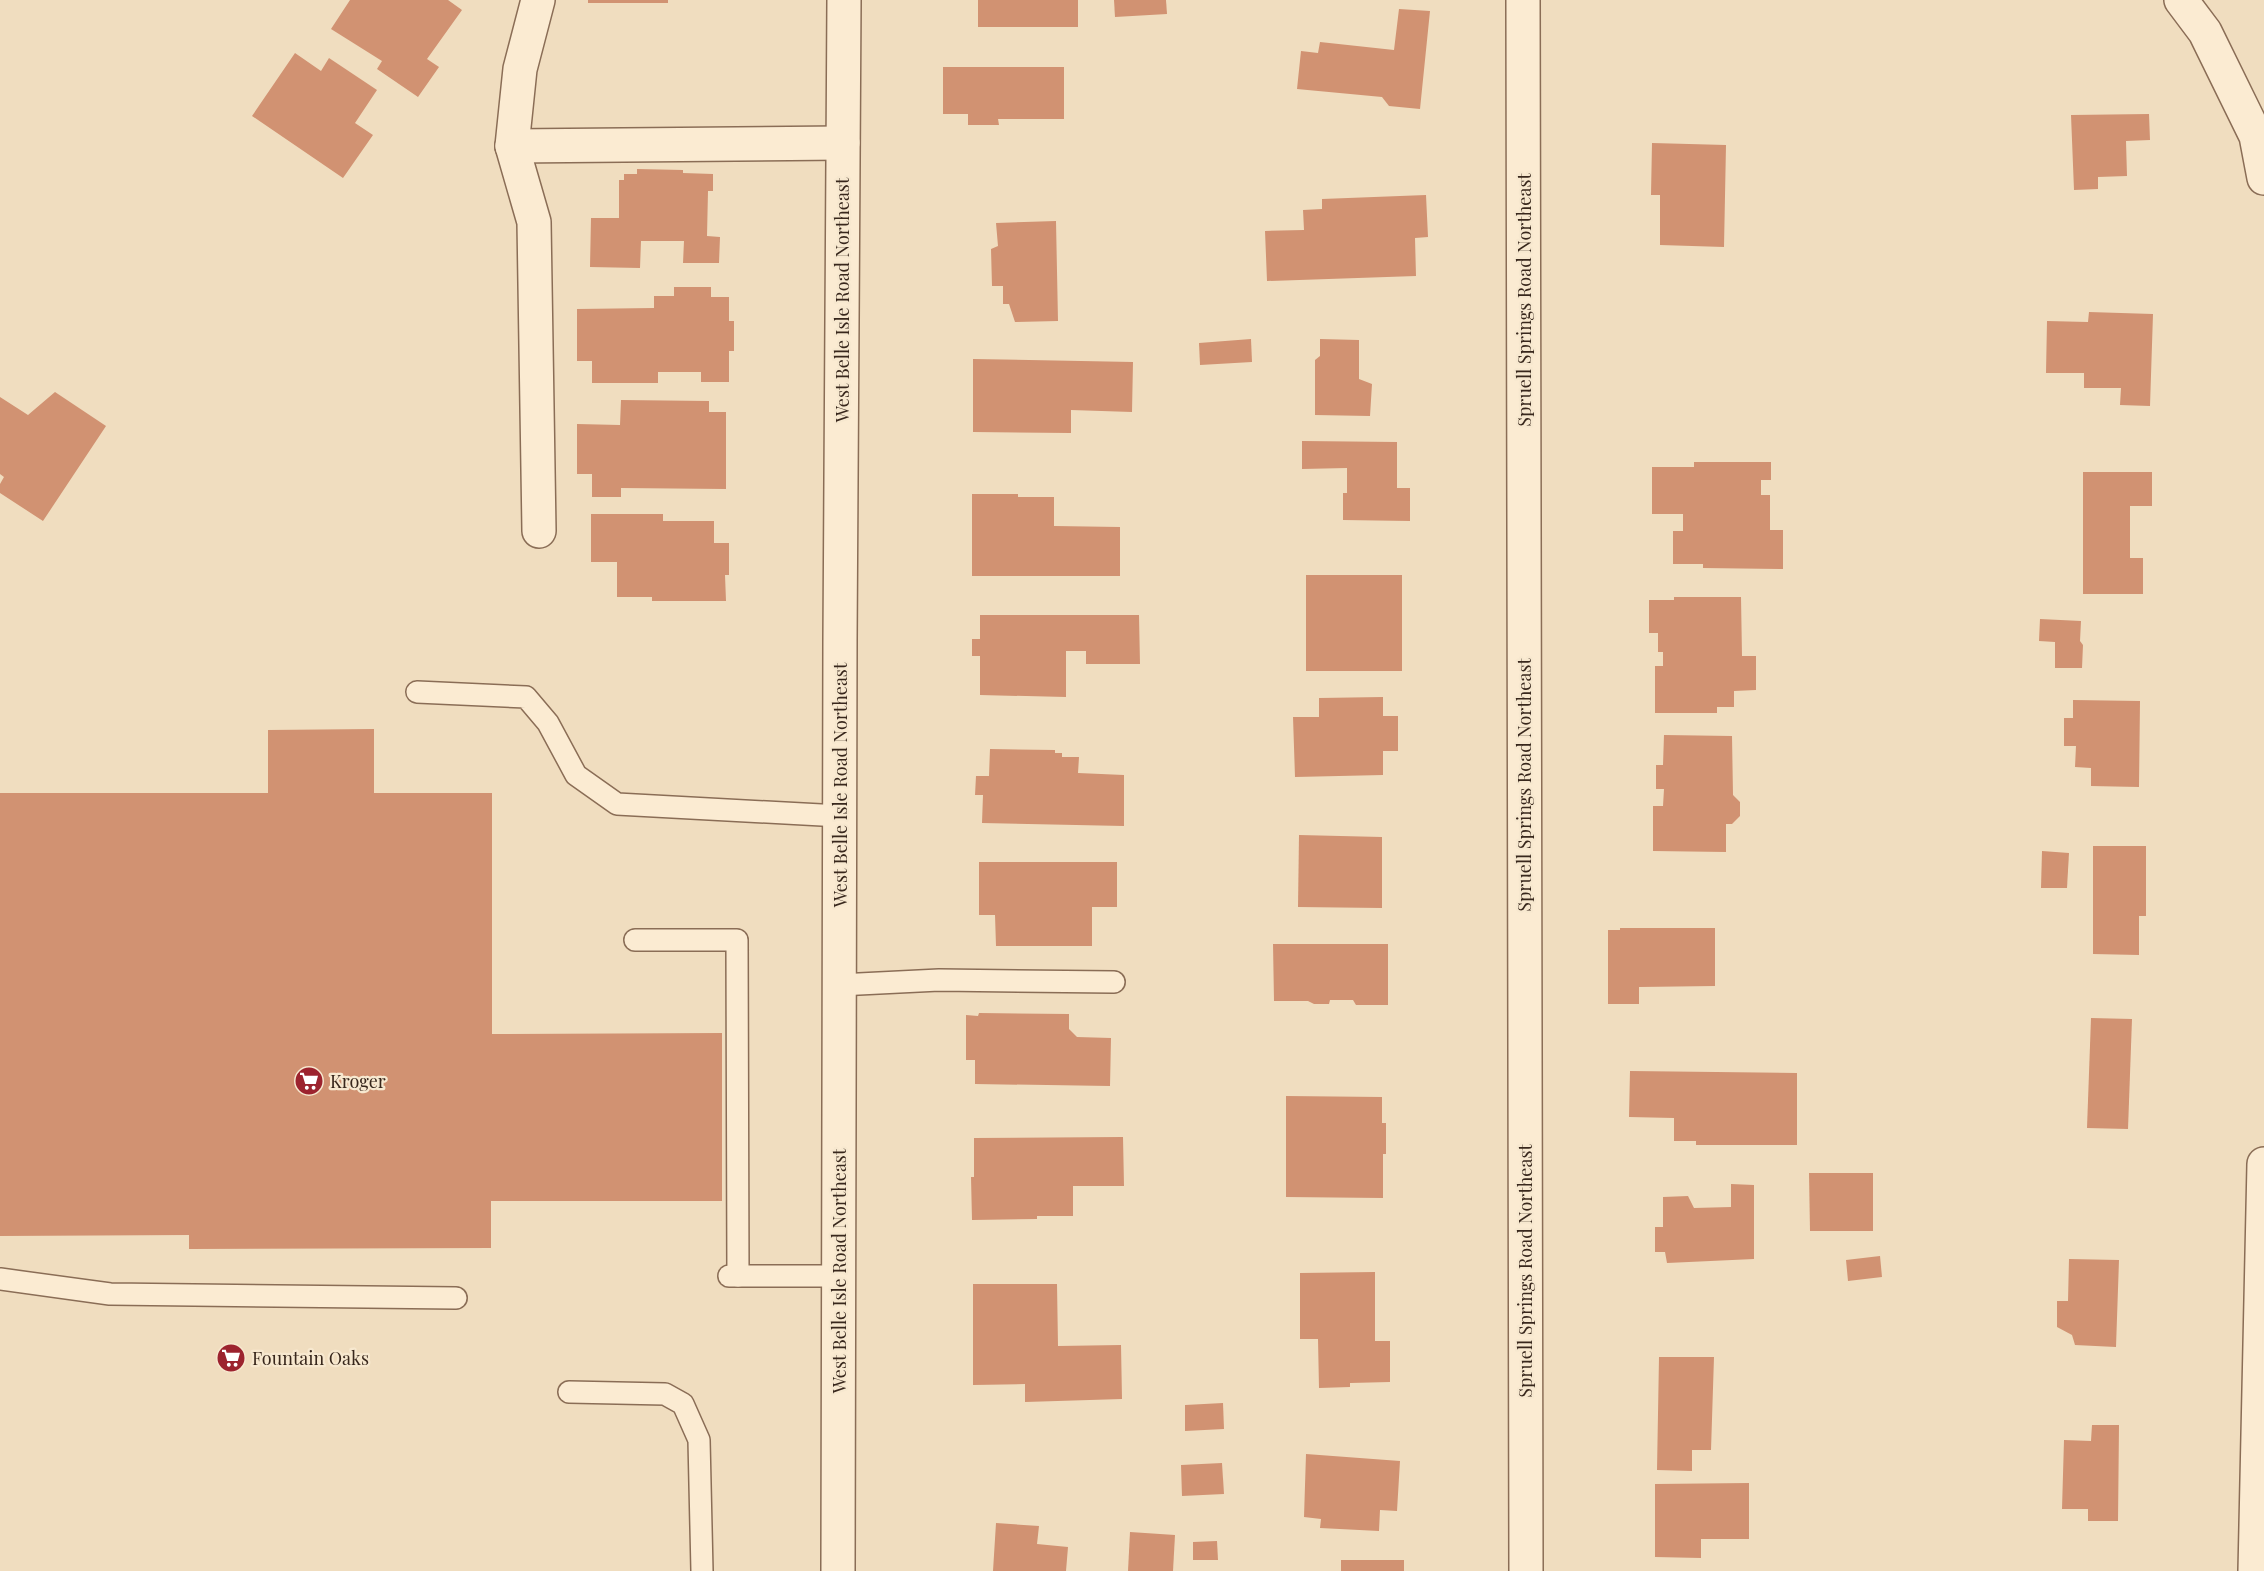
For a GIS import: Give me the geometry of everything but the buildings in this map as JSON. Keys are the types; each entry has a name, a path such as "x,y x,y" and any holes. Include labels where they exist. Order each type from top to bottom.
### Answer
{"street":[{"path":"538,0 520,69 512,146 534,222 539,531"},
{"name":"West Belle Isle Road Northeast","path":"838,1571 844,0"},
{"name":"Spruell Springs Road Northeast","path":"1523,0 1526,1571"},
{"path":"2181,0 2205,32 2256,136 2264,178"},
{"path":"512,146 843,143"},
{"path":"2255,1571 2264,1164"}],"lane":[{"path":"417,692 526,698 549,723 576,775 617,804 840,816"},
{"path":"635,940 737,940 733,1276 838,1276"},
{"path":"839,985 939,980 1114,982"},
{"path":"0,1278 110,1294 456,1298"},
{"path":"569,1392 665,1394 683,1404 699,1440 702,1571"}],"place":[{"name":"Kroger","path":"309,1081"},
{"name":"Fountain Oaks","path":"231,1358"}]}
